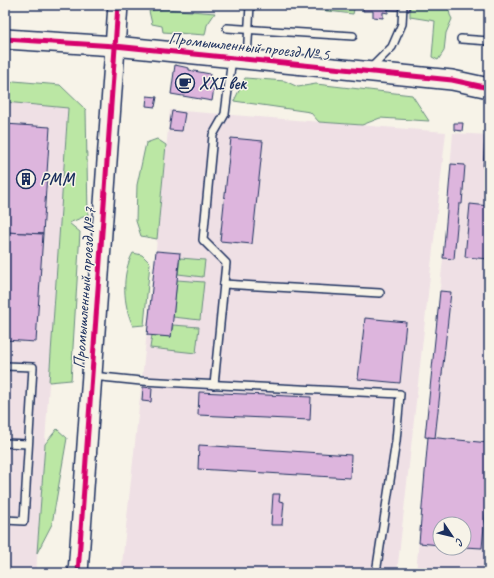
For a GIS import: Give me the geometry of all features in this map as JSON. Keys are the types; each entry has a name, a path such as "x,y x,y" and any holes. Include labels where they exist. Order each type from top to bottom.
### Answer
{"street":[{"name":"Промышленный проезд № 7","path":"78,573 118,5"},
{"name":"Промышленный проезд № 5","path":"5,38 115,46 368,71 452,80 489,88"}],"lane":[{"path":"214,385 226,263 203,240 213,135 225,114 239,59 249,29 250,5"},
{"path":"368,71 392,47 402,24 403,5"},
{"path":"227,28 353,36"},
{"path":"461,38 489,41"},
{"path":"224,284 380,293"},
{"path":"5,366 32,367 24,521 5,520"},
{"path":"92,376 141,381 400,394 396,441 376,573"},
{"path":"5,443 28,444"}],"shaded area":[{"path":"5,102 68,107 36,573 5,573"},
{"path":"170,110 446,132 397,573 121,573"},
{"path":"453,133 489,135 489,573 416,573 428,438 425,437 443,258"}],"green space":[{"path":"276,5 355,5 353,14"},
{"path":"410,5 448,5 452,19 446,33 444,51 438,60 432,57 435,21 410,17"},
{"path":"165,9 215,13 207,25 205,35 163,32 162,26 152,24 149,11"},
{"path":"245,78 285,81 298,87 316,84 412,95 429,121 380,118 362,125 319,122 310,112 234,101"},
{"path":"14,81 60,85 86,110 88,215 69,223 80,232 71,380 49,382 68,108 5,102 5,89"},
{"path":"157,139 166,145 157,239 141,236 136,221 137,185 146,143"},
{"path":"133,253 142,255 150,263 144,325 133,326 125,299 125,280 129,261"},
{"path":"180,258 205,260 203,277 178,274"},
{"path":"177,280 204,282 200,320 173,317"},
{"path":"173,325 199,327 196,353 150,348 152,335 171,337"},
{"path":"57,429 67,438 52,524 37,553 45,444"}],"building":[{"path":"363,5 388,5 388,13 383,12 383,18 373,17 373,11 363,11"},
{"path":"388,5 410,5 409,11 388,10"},
{"path":"175,65 189,68 189,70 210,74 209,80 215,81 212,101 171,94"},
{"path":"147,96 157,97 155,107 146,106"},
{"path":"172,111 185,113 182,131 169,130"},
{"path":"454,123 463,123 462,131 454,130"},
{"name":"РММ","path":"5,124 50,127 43,234 5,232"},
{"path":"485,135 489,135 489,168 483,168"},
{"path":"231,138 263,141 252,244 220,241"},
{"path":"451,164 465,165 462,204 459,204 454,259 443,258"},
{"path":"470,204 489,206 489,259 465,257"},
{"name":"РММ","path":"5,232 43,234 36,342 5,340"},
{"path":"156,251 180,253 171,337 147,335"},
{"path":"440,291 451,292 435,438 425,437"},
{"path":"365,318 406,322 400,383 358,379"},
{"path":"143,387 152,388 151,402 142,401"},
{"path":"199,392 311,397 310,420 198,415"},
{"path":"428,437 489,443 489,472 482,548 472,547 472,516 432,516 432,544 419,543"},
{"path":"199,445 351,455 350,478 198,469"},
{"path":"273,494 280,494 279,501 284,502 282,525 271,525"}],"cycle path":[{"path":"78,573 118,5"},
{"path":"5,39 115,46 452,80 489,88"}],"place":[{"name":"XXI век","path":"185,83"},
{"name":"РММ","path":"26,179"}]}
